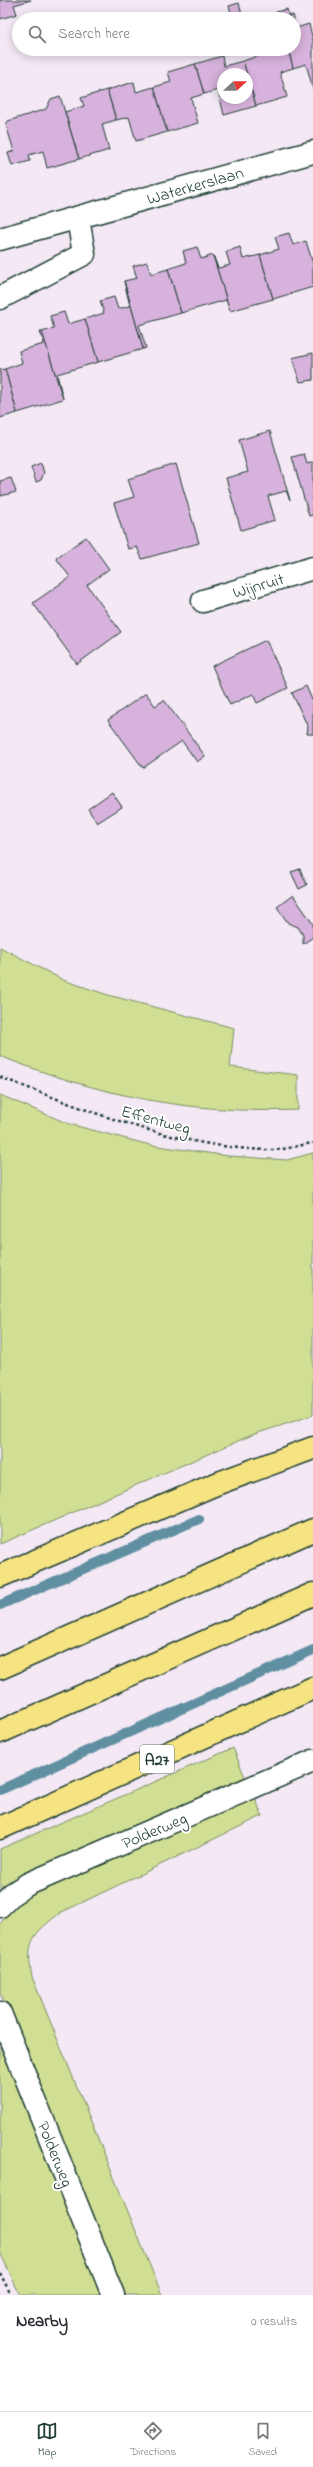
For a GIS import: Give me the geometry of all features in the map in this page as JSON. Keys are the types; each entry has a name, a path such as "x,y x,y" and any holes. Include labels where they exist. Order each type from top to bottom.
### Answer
{"highway":[{"path":"0,1576 216,1484 313,1448"},
{"path":"0,1668 313,1530"},
{"path":"0,1732 313,1594"},
{"name":"A27","path":"0,1828 313,1688"}],"street":[{"name":"Waterkerslaan","path":"0,239 313,152"},
{"path":"0,298 84,254 78,218"},
{"name":"Wijnruit","path":"203,601 313,568"},
{"name":"Polderweg","path":"0,1906 12,1894 28,1884 313,1761"},
{"name":"Polderweg","path":"0,2013 113,2295"}],"path":[{"name":"Effentweg","path":"0,1077 102,1116 200,1143 270,1150 313,1143"},
{"path":"0,2273 11,2295"}],"green space":[{"path":"0,947 63,980 108,995 234,1028 230,1067 298,1075 298,1110 220,1109 146,1100 74,1082 0,1056"},
{"path":"0,1095 69,1124 150,1145 229,1156 287,1160 313,1153 313,1415 252,1435 0,1544"},
{"path":"233,1748 245,1777 26,1873 0,1890 0,1849"},
{"path":"255,1797 262,1816 60,1913 37,1933 31,1946 30,1965 32,1977 162,2295 123,2295 0,1992 0,1924 14,1906 31,1894"},
{"path":"0,2043 102,2295 20,2295 0,2252"}],"building":[{"path":"0,0 31,0 14,5 16,12 12,12 12,15 0,19"},
{"path":"239,3 241,12 231,12 229,6"},
{"path":"287,9 288,12 276,12"},
{"path":"309,24 313,40 313,89 306,64 293,68 290,56 301,56 301,26"},
{"path":"222,56 224,66 243,61 245,68 217,68 217,90 204,94 195,64"},
{"path":"258,56 290,56 293,68 280,72 287,97 256,106 253,96 253,68 245,68 243,61"},
{"path":"195,64 204,94 191,98 198,123 167,132 154,87 171,82 168,72"},
{"path":"134,82 136,92 154,87 167,132 136,141 129,117 116,120 107,90"},
{"path":"107,90 116,120 102,124 109,150 79,159 65,112 84,106 81,98"},
{"path":"60,96 79,159 47,168 43,151 29,155 30,161 12,166 8,153 14,151 6,125 8,121 46,109 51,99"},
{"path":"253,96 256,106 224,115 221,104 253,104"},
{"path":"289,233 293,245 306,241 313,264 313,287 273,299 260,255 279,249 275,237"},
{"path":"197,247 201,259 213,255 230,311 226,300 181,313 168,269 186,263 183,251"},
{"path":"240,247 243,259 260,255 273,299 230,311 213,255 218,268 230,265 226,252"},
{"path":"147,262 151,274 168,269 181,313 139,325 146,348 143,349 124,281 137,278 133,266"},
{"path":"124,281 143,349 98,362 85,319 104,313 100,301 114,297 118,309 130,306"},
{"path":"64,312 68,324 85,319 98,362 57,374 63,399 42,332 54,328 50,316"},
{"path":"40,332 42,332 63,399 17,413 5,369 22,363 19,351 44,344"},
{"path":"313,353 313,380 300,382 292,358"},
{"path":"5,369 17,413 0,418 0,370"},
{"path":"270,431 290,500 286,491 268,496 275,520 241,530 226,478 248,472 239,440"},
{"path":"304,454 307,464 313,462 313,515 309,516 292,457"},
{"path":"41,463 44,473 41,480 36,482 31,467"},
{"path":"176,464 199,543 142,559 137,547 128,549 114,503 134,497 128,479"},
{"path":"11,478 16,492 1,496 0,481"},
{"path":"86,537 109,569 87,585 121,632 77,664 33,603 70,577 56,558"},
{"path":"266,640 288,688 257,703 253,694 230,705 212,666"},
{"path":"306,686 313,702 313,734 307,734 308,727 292,693"},
{"path":"146,693 155,706 164,700 205,756 197,762 182,741 143,768 108,720"},
{"path":"112,792 122,807 97,823 88,809"},
{"path":"300,869 307,885 299,889 291,872"},
{"path":"293,895 313,924 313,937 303,944 303,935 298,927 288,923 277,907"}],"waterway":[{"path":"0,1605 199,1519"},
{"path":"0,1790 313,1650"}]}
